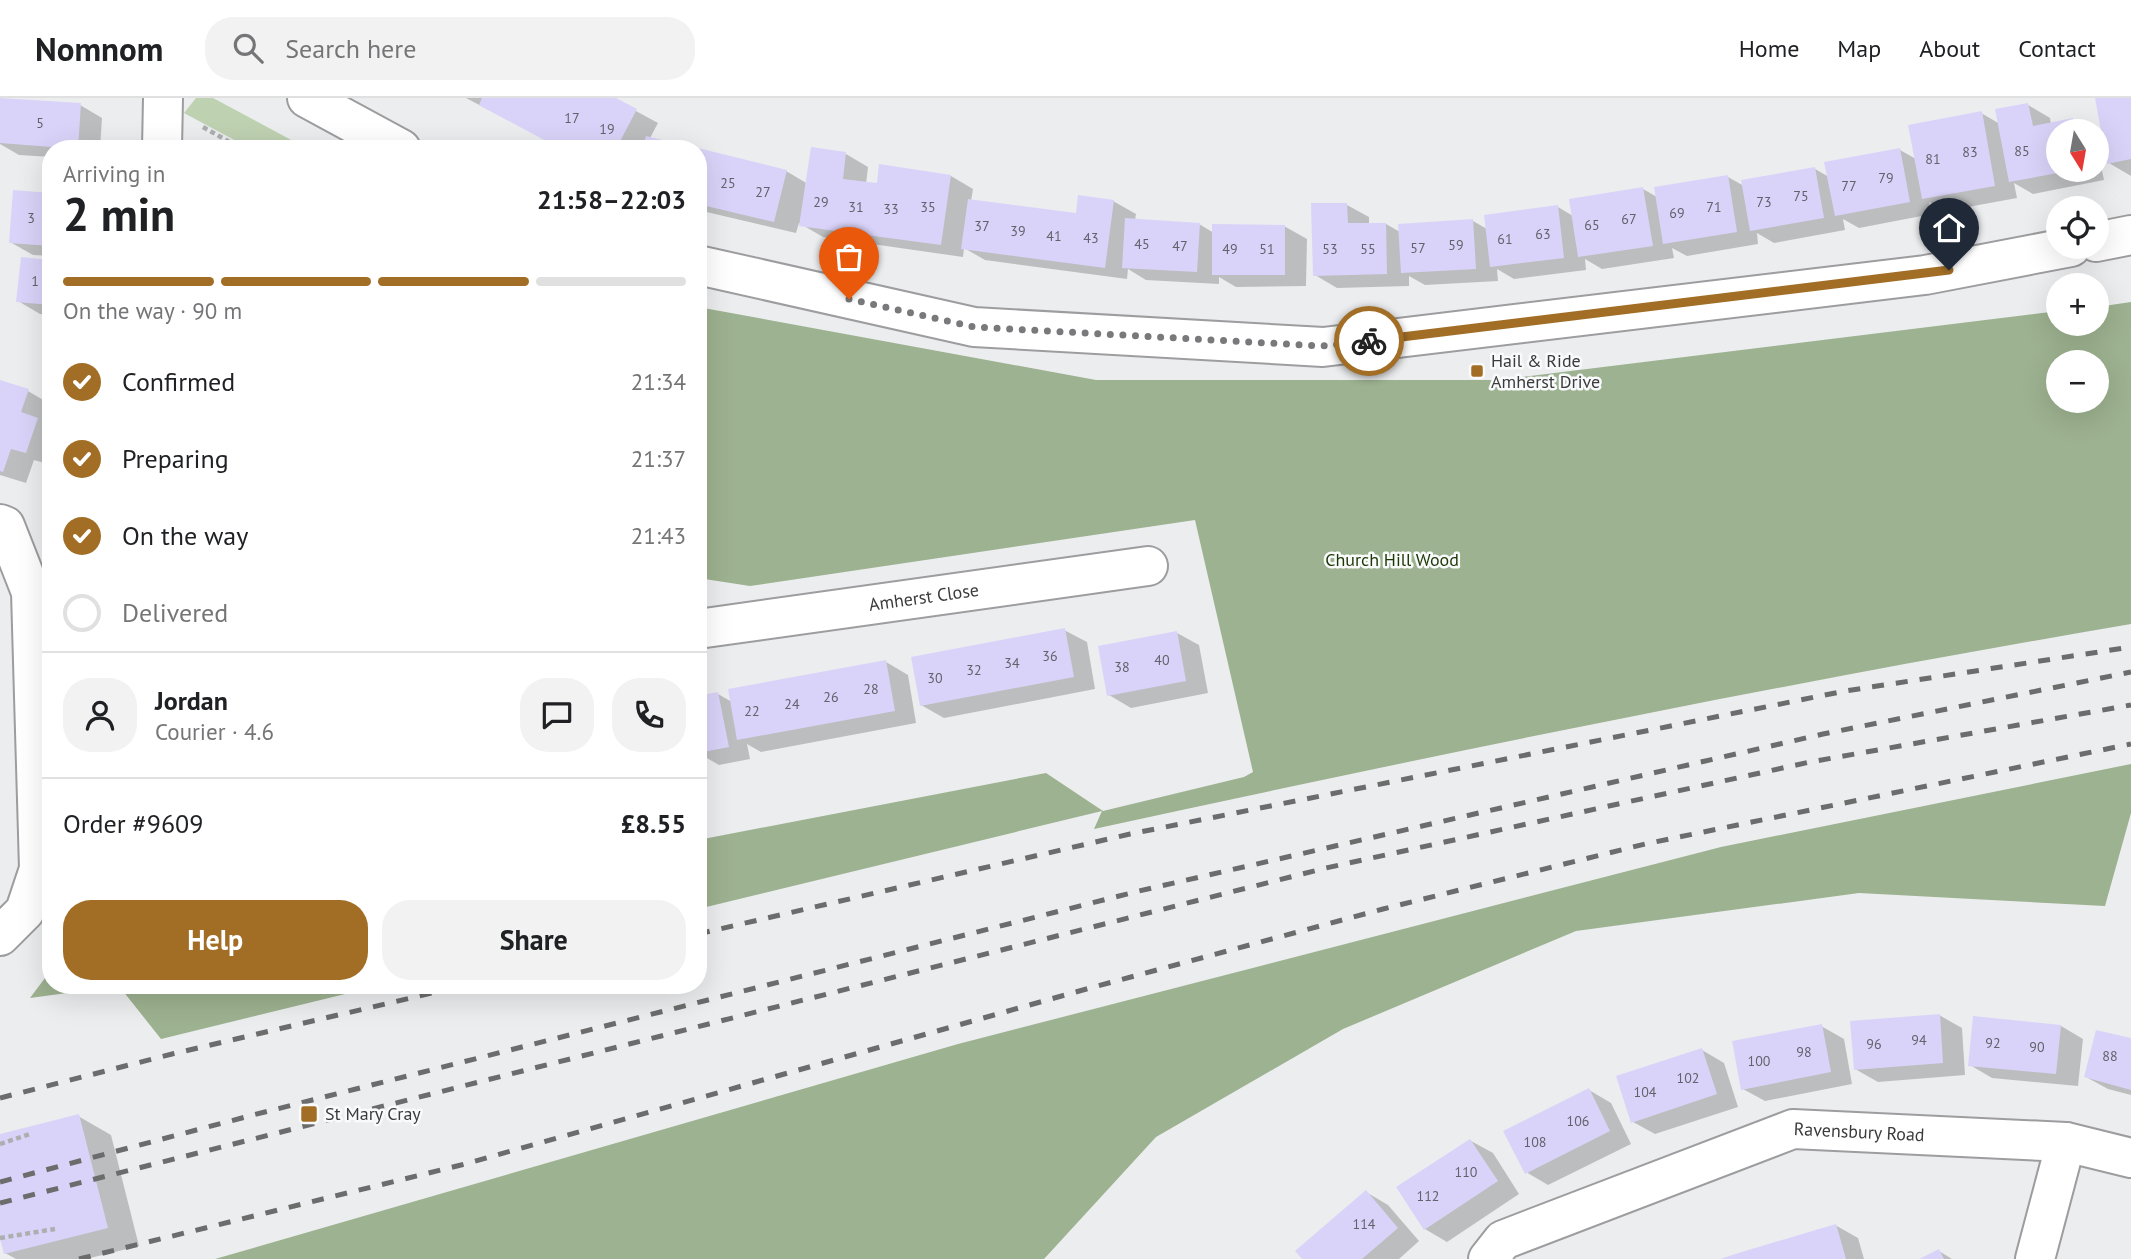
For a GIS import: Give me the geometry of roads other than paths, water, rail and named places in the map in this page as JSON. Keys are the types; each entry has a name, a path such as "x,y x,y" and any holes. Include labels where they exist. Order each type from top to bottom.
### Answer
{"street":[{"path":"162,140 163,98"},
{"path":"307,98 384,140"},
{"path":"2109,239 2131,235"},
{"path":"707,267 974,327 1323,346 1925,275 2046,252"},
{"path":"0,524 5,526 31,592 39,869 25,911 0,936"},
{"name":"Amherst Close","path":"707,628 1147,566"},
{"name":"Ravensbury Road","path":"1489,1259 1503,1240 1793,1129 2066,1142 2131,1158"},
{"path":"2035,1259 2066,1142"}],"railway":[{"path":"707,932 1130,834 1845,691 2131,647"},
{"path":"0,1182 253,1115 1139,891 1823,734 2131,672"},
{"path":"0,1203 1326,868 1810,762 2131,705"},
{"path":"79,1259 461,1165 1090,988 1383,909 1645,844 2131,744"},
{"path":"0,1098 172,1054 428,994"}],"place":[{"name":"Hail & Ride Amherst Drive","path":"1477,371"},
{"name":"St Mary Cray","path":"309,1114"}],"park label":[{"name":"Church Hill Wood","path":"1392,560"}]}
